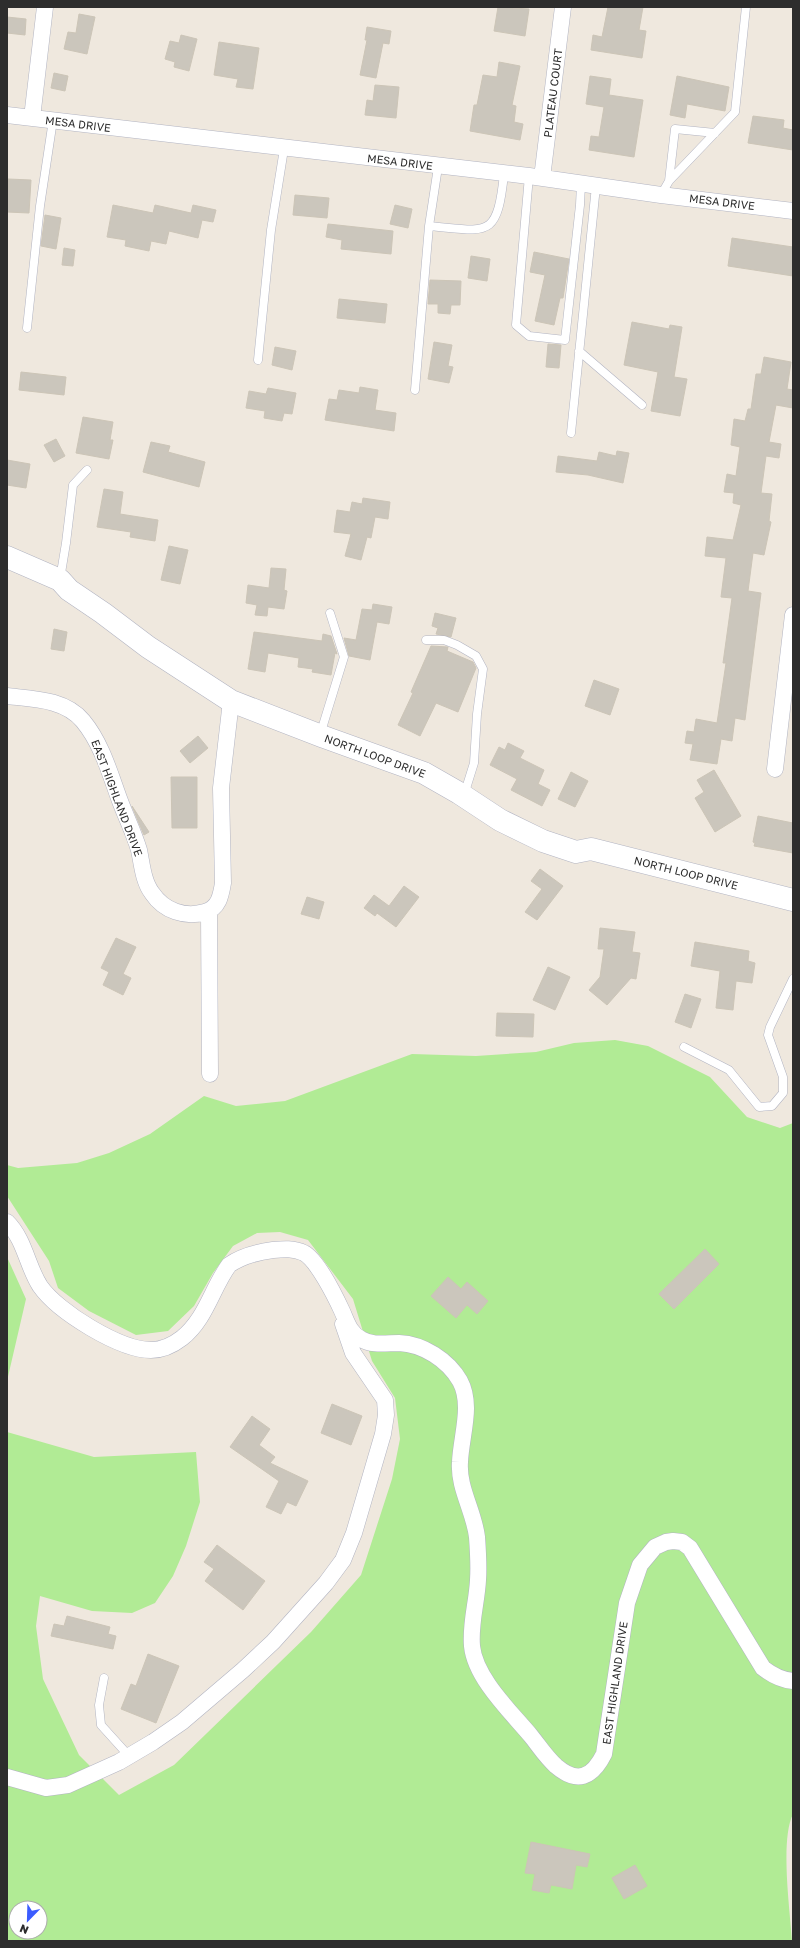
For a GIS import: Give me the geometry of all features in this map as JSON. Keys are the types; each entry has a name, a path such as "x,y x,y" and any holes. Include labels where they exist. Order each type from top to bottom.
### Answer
{"street":[{"path":"32,118 45,7"},
{"name":"PLATEAU COURT","path":"536,177 563,7"},
{"name":"MESA DRIVE","path":"7,115 284,149 536,177 661,195 793,211"},
{"name":"NORTH LOOP DRIVE","path":"7,557 60,580 69,590 103,613 148,647 231,701 320,736 424,773 464,796 500,820 543,841 576,852 591,849 793,900"},
{"path":"775,769 793,615"},
{"name":"EAST HIGHLAND DRIVE","path":"7,696 52,702 71,711 83,722 98,744 138,848 146,882 150,892 157,900 169,909 183,914 199,914 209,911"},
{"path":"210,1074 209,911 218,902 222,883 221,788 231,701"},
{"name":"EAST HIGHLAND DRIVE","path":"7,1222 23,1244 40,1285 49,1297 87,1326 120,1342 150,1350 160,1349 181,1338 194,1327 223,1273 229,1265 238,1259 265,1251 294,1249 304,1253 312,1259 320,1270 353,1333 361,1339 371,1343 401,1343 425,1350 438,1357 454,1373 460,1382 465,1403 460,1462 461,1480 476,1535 478,1564 478,1579 472,1631 472,1648 482,1675 546,1757 557,1767 575,1777 587,1775 595,1770 604,1754 627,1603 640,1565 656,1547 666,1542 673,1540 682,1542 690,1548 763,1668 783,1680 793,1681"},
{"path":"7,1777 46,1788 68,1785 129,1756 182,1722 243,1670 273,1642 326,1583 343,1560 354,1533 383,1434 386,1416 385,1400 353,1353 334,1298"}],"lane":[{"path":"661,195 669,181 735,112 746,7"},
{"path":"27,328 40,206 53,120"},
{"path":"669,181 675,129 715,133"},
{"path":"258,360 271,230 284,149"},
{"path":"415,390 429,226 438,167"},
{"path":"429,226 478,230 488,226 494,220 499,210 504,174"},
{"path":"536,177 516,325 528,336 565,340 580,206 588,185"},
{"path":"571,433 579,351 588,185"},
{"path":"579,351 642,405"},
{"path":"60,580 73,484 87,470"},
{"path":"320,736 344,657 330,613"},
{"path":"426,640 444,640 457,645 476,656 484,669 477,714 474,763 464,796"},
{"path":"684,1047 729,1070 759,1107 772,1106 783,1094 783,1077 768,1035 770,1027 793,979"},
{"path":"104,1678 99,1705 101,1725 129,1756"}],"green space":[{"path":"615,1040 648,1046 710,1077 747,1117 780,1128 793,1123 793,1814 789,1826 786,1857 792,1941 7,1941 7,1432 94,1457 196,1452 200,1502 186,1546 173,1576 155,1603 132,1613 92,1611 40,1596 36,1626 43,1679 79,1755 119,1795 174,1765 311,1632 361,1575 392,1479 400,1439 395,1398 372,1361 353,1299 308,1240 280,1232 257,1233 233,1246 213,1273 194,1306 168,1331 136,1335 89,1311 58,1288 49,1261 7,1196 7,1165 18,1168 77,1163 109,1153 150,1134 204,1096 236,1106 285,1101 412,1054 476,1056 536,1052 574,1043"},
{"path":"7,1257 26,1299 7,1381"}],"building":[{"path":"498,7 529,9 525,36 494,31"},
{"path":"608,7 643,7 639,30 646,31 642,58 591,50 593,35 602,37"},
{"path":"79,14 95,17 87,54 64,49 68,32 76,33"},
{"path":"7,17 26,19 25,35 7,33"},
{"path":"367,27 391,31 389,44 383,43 376,78 360,75 367,40 365,40"},
{"path":"181,35 197,39 189,71 174,67 175,62 165,59 170,41 179,43"},
{"path":"219,42 259,48 253,89 236,87 238,79 214,75"},
{"path":"499,62 520,66 512,105 516,106 514,122 523,124 520,140 470,131 474,105 477,105 483,75 497,77"},
{"path":"54,73 68,76 65,91 51,88"},
{"path":"590,76 611,79 609,95 643,100 634,157 589,150 591,136 599,137 604,107 586,104"},
{"path":"677,76 729,87 725,111 687,104 685,118 670,115"},
{"path":"375,85 399,87 396,118 365,115 367,100 373,101"},
{"path":"753,116 784,120 783,128 793,130 793,150 748,143"},
{"path":"8,179 31,180 29,213 7,212"},
{"path":"295,195 329,198 327,218 293,215"},
{"path":"113,205 153,213 155,205 191,213 193,205 216,210 213,222 202,220 198,238 169,231 166,244 151,241 149,251 125,246 126,240 107,237"},
{"path":"395,205 412,209 408,228 390,224"},
{"path":"45,215 61,218 56,249 41,246"},
{"path":"328,224 393,231 391,254 341,249 342,240 326,237"},
{"path":"732,238 793,247 793,276 728,266"},
{"path":"64,248 75,250 73,266 62,265"},
{"path":"534,252 569,259 563,298 560,298 554,325 535,321 545,275 530,272"},
{"path":"471,256 490,259 487,281 468,278"},
{"path":"430,280 461,281 460,305 451,305 450,314 438,313 438,304 428,304"},
{"path":"339,299 387,304 385,323 337,318"},
{"path":"632,322 669,329 670,325 682,327 674,377 687,379 680,416 651,411 658,372 624,365"},
{"path":"434,342 452,345 448,366 453,367 449,383 428,379"},
{"path":"548,344 561,345 559,368 546,367"},
{"path":"275,347 296,351 292,370 272,365"},
{"path":"764,357 791,362 787,389 793,390 793,408 776,405 769,442 781,444 779,458 766,456 761,493 772,494 769,521 771,522 764,555 753,553 748,591 761,593 745,720 735,718 732,741 721,739 717,764 690,760 693,744 685,743 687,731 694,732 696,719 717,723 726,663 723,663 732,598 721,597 726,558 705,556 707,537 733,540 741,505 733,503 734,493 724,492 727,474 736,476 740,447 731,445 734,419 745,421 748,409 751,409 756,374 761,374"},
{"path":"21,372 66,377 64,395 19,390"},
{"path":"360,387 378,390 375,410 396,413 394,431 325,420 329,399 337,400 339,390 359,393"},
{"path":"268,388 296,393 292,414 284,413 282,421 264,418 265,411 246,408 249,391 266,394"},
{"path":"83,417 113,422 110,440 113,440 109,459 76,453"},
{"path":"56,439 65,456 54,462 44,445"},
{"path":"151,442 170,446 168,452 205,462 199,487 143,472"},
{"path":"617,451 629,453 623,483 588,475 556,472 558,456 597,461 599,452 616,456"},
{"path":"7,460 30,464 26,488 7,485"},
{"path":"104,489 123,492 120,514 158,520 155,541 130,537 131,532 97,527"},
{"path":"363,498 390,502 388,519 375,517 371,538 367,537 361,560 345,556 351,534 334,532 337,510 350,512 352,502 362,504"},
{"path":"169,546 188,550 180,584 161,580"},
{"path":"271,568 286,569 284,590 287,591 284,609 268,607 267,616 255,615 257,605 246,603 248,585 269,588"},
{"path":"373,604 392,607 389,624 377,622 370,660 349,656 344,638 356,640 362,609 372,610"},
{"path":"435,613 456,618 451,637 436,634 438,628 432,626"},
{"path":"54,629 67,632 64,651 51,649"},
{"path":"254,632 322,641 323,634 331,636 337,654 335,653 331,675 312,672 313,669 298,667 299,658 268,653 265,672 248,669"},
{"path":"431,646 448,647 447,651 473,662 476,668 458,712 436,703 420,736 398,725 413,693 411,692"},
{"path":"594,680 619,689 610,715 585,706"},
{"path":"198,736 208,748 190,763 180,751"},
{"path":"508,743 524,751 520,758 544,770 538,784 550,790 542,806 511,790 517,779 490,765 499,747 505,750"},
{"path":"714,770 741,816 715,832 695,798 704,792 697,780"},
{"path":"571,772 588,781 575,807 558,799"},
{"path":"171,777 197,777 197,828 172,828"},
{"path":"132,806 149,832 144,835 141,828"},
{"path":"758,816 793,823 793,853 754,846 755,843 753,842"},
{"path":"540,869 563,886 537,920 525,912 542,889 531,881"},
{"path":"404,886 419,897 396,927 377,913 375,916 364,908 374,895 389,906"},
{"path":"307,897 324,902 319,919 301,914"},
{"path":"600,928 635,932 632,952 640,953 636,979 631,978 607,1005 589,990 600,977 604,949 598,949"},
{"path":"116,938 136,947 123,974 131,978 123,995 103,985 109,972 101,968"},
{"path":"695,942 749,951 748,961 755,963 752,983 736,981 733,1010 716,1008 720,971 691,966"},
{"path":"548,967 570,977 555,1010 533,1000"},
{"path":"685,994 701,999 691,1028 675,1022"},
{"path":"497,1013 534,1014 533,1037 496,1036"},
{"path":"705,1249 719,1264 674,1309 659,1294"},
{"path":"448,1277 461,1289 467,1282 488,1301 477,1314 467,1305 456,1318 431,1296"},
{"path":"332,1404 362,1416 351,1445 321,1433"},
{"path":"252,1416 270,1429 259,1445 275,1457 270,1463 308,1481 296,1506 287,1502 281,1514 266,1507 279,1481 230,1447"},
{"path":"217,1545 265,1581 243,1610 205,1581 214,1569 204,1562"},
{"path":"67,1616 110,1627 108,1634 116,1636 113,1649 51,1636 54,1624 64,1626"},
{"path":"148,1654 179,1666 156,1723 121,1709 131,1684 136,1686"},
{"path":"531,1842 590,1854 587,1867 576,1865 572,1889 551,1885 549,1893 532,1890 535,1874 525,1873"},
{"path":"635,1865 647,1886 624,1899 612,1878"}]}
